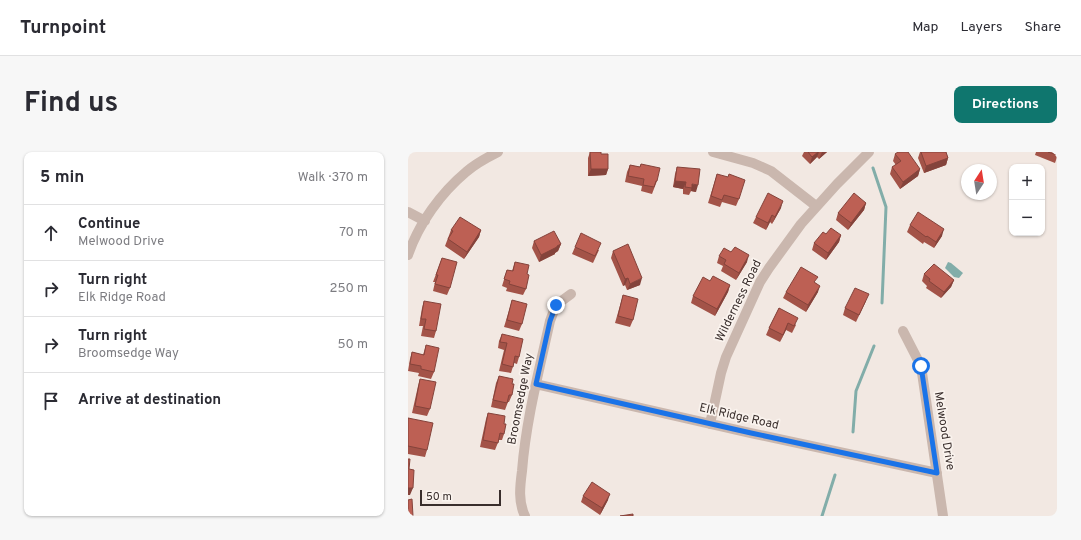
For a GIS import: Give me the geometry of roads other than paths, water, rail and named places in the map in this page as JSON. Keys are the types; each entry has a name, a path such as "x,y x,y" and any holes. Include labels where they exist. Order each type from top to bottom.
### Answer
{"street":[{"path":"408,255 414,239 433,208 445,193 467,171 498,152"},
{"path":"713,152 753,163 771,171 816,206"},
{"name":"Wilderness Road","path":"710,424 726,357 760,282 788,239 816,206 869,152"},
{"path":"408,212 425,221"},
{"name":"Broomsedge Way","path":"525,516 522,511 520,496 524,440 550,321 556,305 571,294"},
{"name":"Melwood Drive","path":"903,330 921,366 943,516"},
{"name":"Elk Ridge Road","path":"536,384 710,424 937,473"}],"water":[{"path":"948,262 963,273 959,278 954,277 945,268"}],"waterway":[{"path":"873,168 886,207 882,303"},
{"path":"853,432 856,391 874,346"},
{"path":"822,516 835,475"}]}
